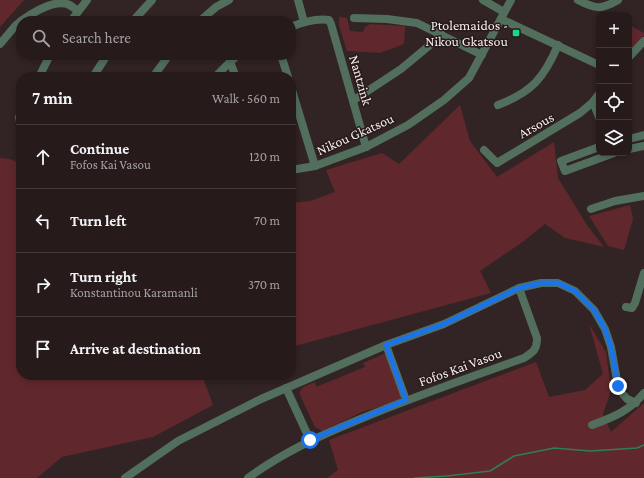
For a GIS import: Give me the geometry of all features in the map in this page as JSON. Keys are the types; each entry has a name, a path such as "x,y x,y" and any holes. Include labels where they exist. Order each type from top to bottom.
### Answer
{"street":[{"path":"74,16 87,0"},
{"path":"138,16 152,0"},
{"path":"206,16 216,7 229,0"},
{"path":"296,25 304,22 298,0"},
{"path":"483,0 503,15 596,64"},
{"name":"Nikou Gkatsou","path":"296,169 315,166 366,147 408,125 444,100 469,78 511,0"},
{"path":"578,0 591,7 600,8 608,6 618,0"},
{"path":"28,16 34,11 56,3 67,4 78,11"},
{"path":"354,18 386,19 417,23 482,55"},
{"name":"Nantzink","path":"304,22 322,19 329,20 331,24 354,100 366,147"},
{"path":"0,44 16,25"},
{"path":"354,100 401,69 442,35"},
{"path":"632,54 644,41"},
{"path":"498,106 521,95 532,87 550,65 558,45"},
{"path":"42,72 48,60"},
{"path":"96,72 104,60"},
{"path":"157,72 165,60"},
{"path":"220,72 232,60"},
{"path":"283,60 286,72"},
{"path":"230,62 234,72"},
{"name":"Arsous","path":"484,150 497,163 536,138 580,114 596,98"},
{"path":"593,102 596,110"},
{"path":"296,103 315,166"},
{"path":"632,138 644,135"},
{"path":"632,148 644,146"},
{"path":"596,148 561,161 565,171 606,156"},
{"path":"591,208 615,201 644,196"},
{"path":"626,307 632,308 636,303 644,273"},
{"path":"124,478 178,440 261,399 386,345 444,324 519,288 541,283 558,283 575,291 594,310 605,329 611,347 618,386 627,399 636,403"},
{"name":"Fofos Kai Vasou","path":"248,478 266,465 310,440 406,400 524,358 537,346 537,338 519,288"},
{"path":"386,345 406,400"},
{"path":"286,388 310,440"},
{"path":"592,425 617,416 636,403 644,393"}],"shaded area":[{"path":"0,0 24,0 0,27"},
{"path":"339,17 347,18 350,31 363,32 365,27 370,24 405,26 404,44 380,53 347,51 339,25"},
{"path":"632,27 644,33 632,50"},
{"path":"460,105 470,141 497,177 554,142 558,178 587,225 604,247 565,238 545,224 524,241 480,271 491,293 296,346 296,202 310,201 335,192 326,170 382,153 399,164"},
{"path":"0,158 16,161 16,380 204,380 213,405 153,437 62,457 37,478 0,478"},
{"path":"630,205 633,219 624,250 608,246 589,216"},
{"path":"589,324 606,352 611,391 603,414 611,432 644,403 644,478 327,478 338,470 329,440 536,362 549,397 585,390 603,374"},
{"path":"384,354 389,356 402,396 398,401 362,412 322,431 315,427 300,395 300,391 303,387 315,382 316,387 365,367 363,363"}],"waterway":[{"path":"415,478 490,471 514,456 554,448 590,451 637,448 644,445"}],"place":[{"name":"Ptolemaidos - Nikou Gkatsou","path":"516,33"}],"route":[{"path":"310,440 406,400 386,345 444,324 519,288 541,283 558,283 575,291 594,310 605,329 611,347 618,386"}]}
